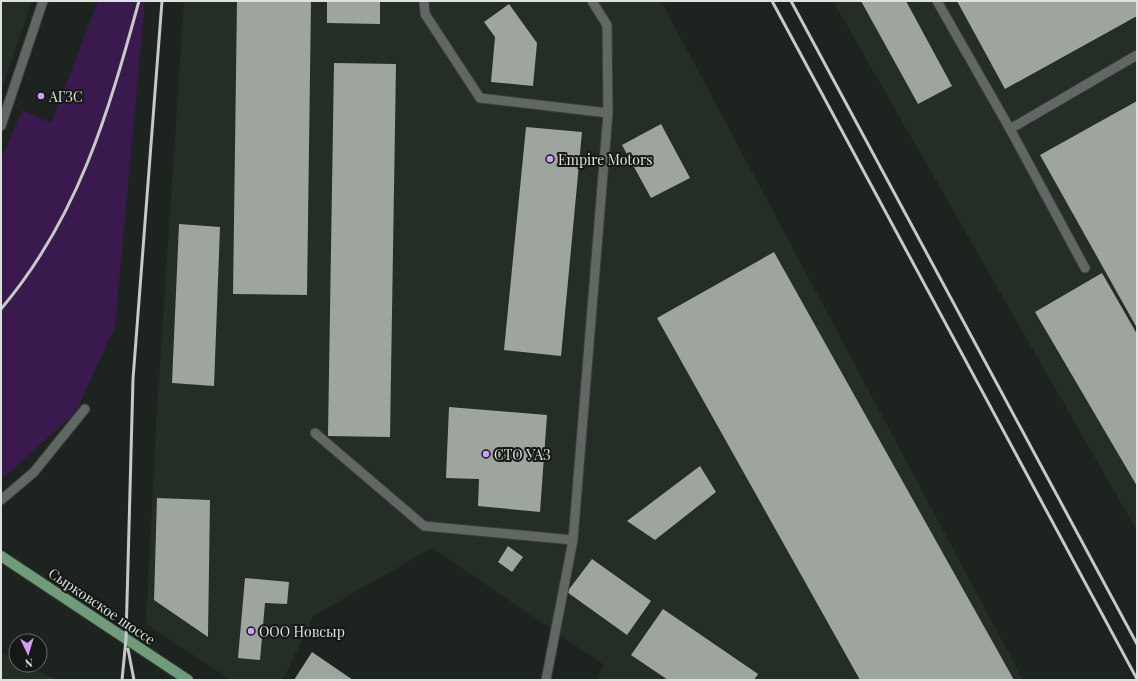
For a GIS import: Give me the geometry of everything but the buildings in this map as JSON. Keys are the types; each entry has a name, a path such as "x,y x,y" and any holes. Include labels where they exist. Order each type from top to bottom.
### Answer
{"main road":[{"name":"Сырковское шоссе","path":"1,556 188,680"}],"lane":[{"path":"1,126 5,104 43,1"},
{"path":"424,1 425,14 480,98 608,113"},
{"path":"546,680 573,540 608,113 607,25 592,1"},
{"path":"937,1 1010,129 1085,268"},
{"path":"1010,129 1137,55"},
{"path":"1,500 34,472 85,409"},
{"path":"316,433 424,526 573,540"}],"shaded area":[{"path":"1,1 32,1 1,92"},
{"path":"98,1 145,1 115,326 76,412 1,480 1,160 22,110 51,123"},
{"path":"184,1 661,1 1023,680 596,680 604,665 432,548 313,616 283,680 231,680 146,624 157,409"},
{"path":"833,1 1137,1 1137,531"},
{"path":"1,653 8,656 8,673 43,673 58,680 1,680"}],"railway":[{"path":"1,309 28,274 51,238 70,201 102,124 139,1"},
{"path":"122,680 126,639 133,379 162,1"},
{"path":"772,1 1137,679"},
{"path":"791,1 1137,644"},
{"path":"128,649 134,680"}],"place":[{"name":"АГЗС","path":"41,96"},
{"name":"Empire Motors","path":"550,159"},
{"name":"СТО УАЗ","path":"486,454"},
{"name":"ООО Новсыр","path":"251,631"}]}
